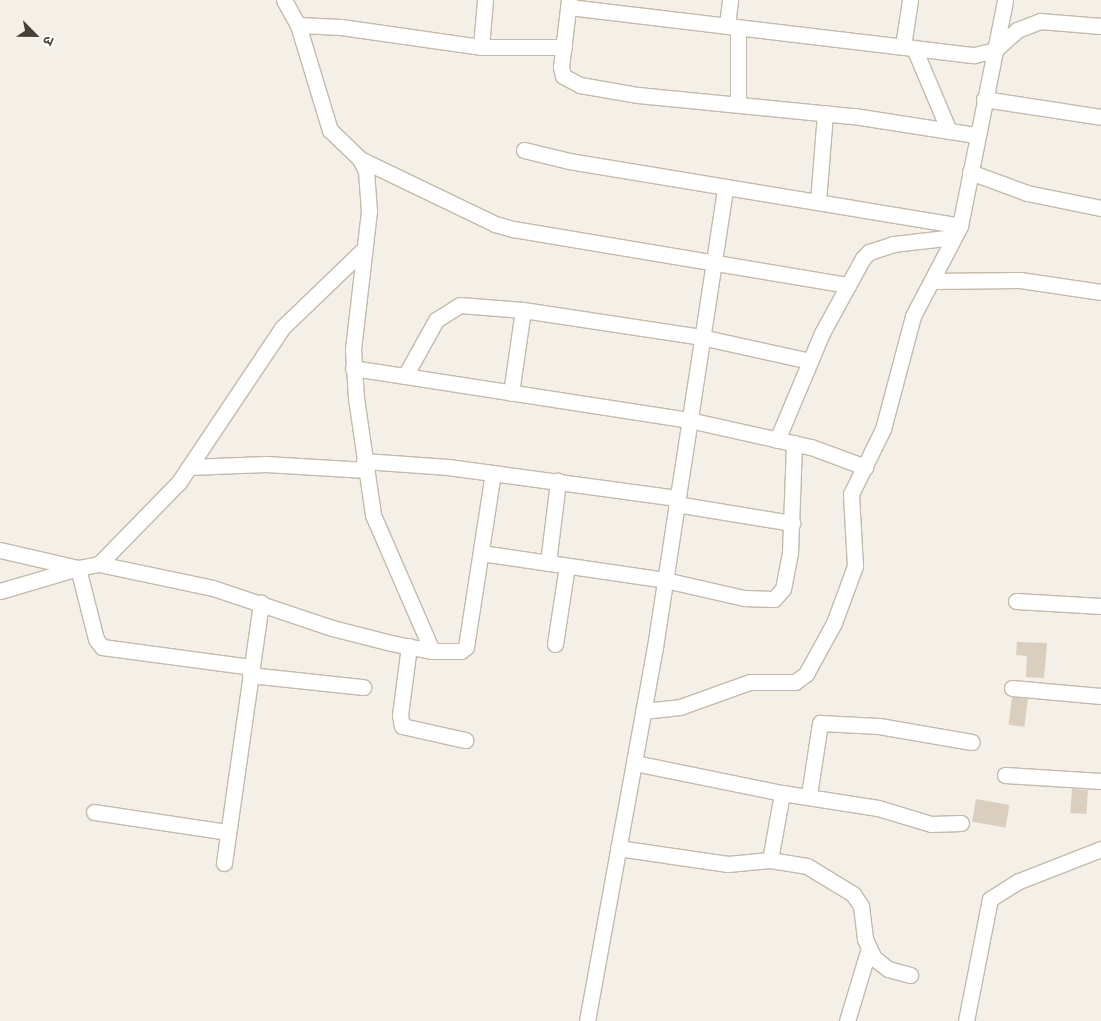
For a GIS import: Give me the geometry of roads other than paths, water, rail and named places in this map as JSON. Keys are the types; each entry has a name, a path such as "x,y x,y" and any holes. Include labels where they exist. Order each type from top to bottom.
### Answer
{"street":[{"path":"284,0 298,26 330,130 360,159 494,224 513,229 848,285"},
{"path":"481,47 485,0"},
{"path":"730,0 738,104"},
{"path":"910,0 908,47 949,131"},
{"path":"643,711 680,707 724,689 750,682 795,682 806,674 834,623 855,566 851,494 883,428 913,316 957,232 1005,0"},
{"path":"976,135 825,113 638,95 580,85 563,76 569,4 637,7 733,26 974,55 995,50 1017,30 1040,21 1101,26"},
{"path":"298,26 341,27 481,47 564,48"},
{"path":"984,99 1101,117"},
{"path":"818,202 825,113"},
{"path":"524,150 569,161 818,202 957,232"},
{"path":"360,159 366,171 369,194 353,368 365,465 379,536 432,650"},
{"path":"970,172 1027,193 1101,208"},
{"path":"587,1021 665,580 725,187"},
{"path":"777,440 810,361 848,285 869,252 894,244 957,232"},
{"path":"98,564 171,492 282,328 364,249"},
{"path":"932,281 1020,280 1101,292"},
{"path":"405,376 436,320 446,311 460,305 523,310 701,337 810,361"},
{"path":"511,393 523,310"},
{"path":"353,368 689,420 794,443 865,468"},
{"path":"482,553 665,580 744,598 774,599 779,595 785,581 792,523 794,443"},
{"path":"189,467 266,464 365,465 493,473 677,501 792,523"},
{"path":"0,591 98,564 213,588 332,628 409,646 453,653 466,647 493,473"},
{"path":"548,563 558,482"},
{"path":"0,550 78,568"},
{"path":"555,644 567,566"},
{"path":"78,568 96,639 102,647 363,687"},
{"path":"1016,601 1101,606"},
{"path":"224,863 261,603"},
{"path":"409,646 400,714 402,726 464,740"},
{"path":"1012,688 1101,696"},
{"path":"809,795 820,723 879,726 972,742"},
{"path":"634,763 782,793 809,795 878,808 931,824 961,823"},
{"path":"1005,775 1101,781"},
{"path":"770,860 782,793"},
{"path":"94,812 228,832"},
{"path":"618,848 728,864 770,860 807,866 853,894 861,906 869,948 874,958 888,969 910,975"},
{"path":"966,1021 990,899 1019,881 1101,849"},
{"path":"847,1021 869,948"}]}
